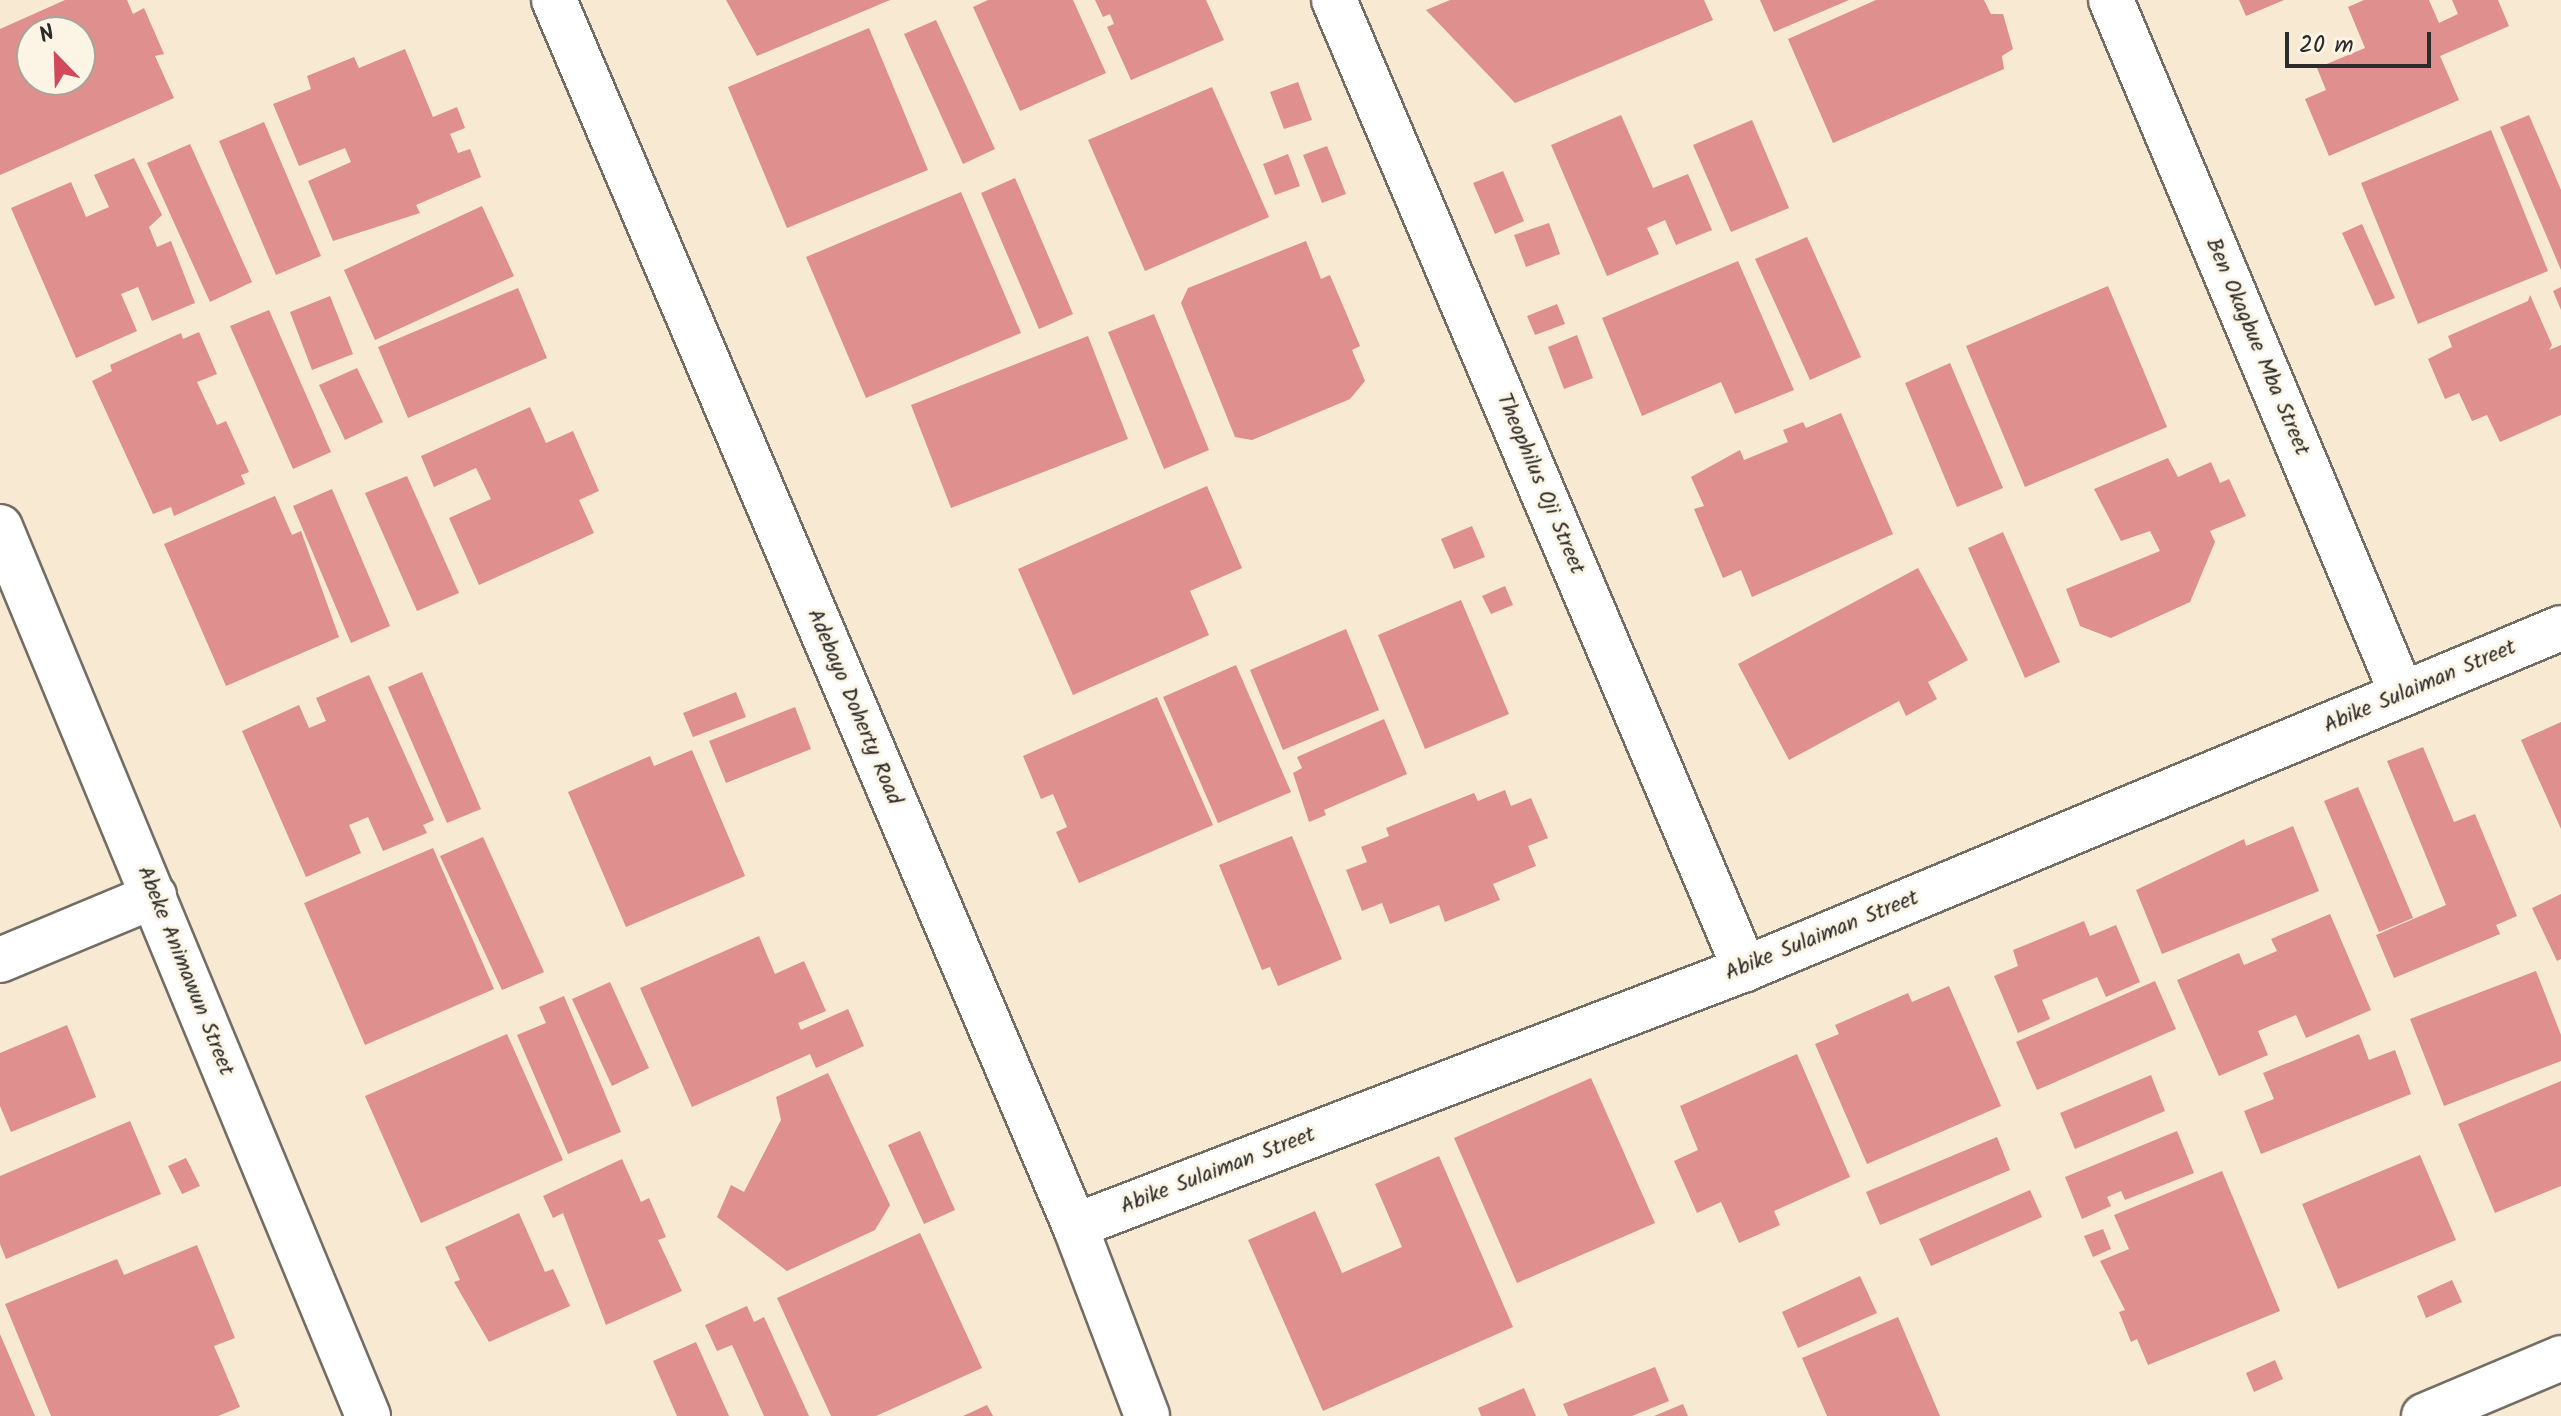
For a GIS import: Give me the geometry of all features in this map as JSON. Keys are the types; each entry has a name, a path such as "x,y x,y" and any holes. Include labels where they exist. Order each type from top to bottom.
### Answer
{"street":[{"name":"Adebayo Doherty Road","path":"554,0 1075,1226 1147,1416"},
{"name":"Theophilus Oji Street","path":"1334,0 1745,969"},
{"name":"Ben Okagbue Mba Street","path":"2111,0 2402,694"},
{"name":"Abeke Animawun Street","path":"0,527 368,1416"},
{"name":"Abike Sulaiman Street","path":"1075,1226 1745,969 2561,628"},
{"path":"0,960 154,896"},
{"path":"2424,1416 2561,1358"}],"building":[{"path":"65,0 127,0 133,14 144,8 164,54 155,56 174,98 0,175 0,29 16,22 16,96 96,96 96,16 29,16"},
{"path":"726,0 890,0 757,56"},
{"path":"988,0 1073,0 1106,73 1020,111 973,7"},
{"path":"1095,0 1206,0 1224,40 1131,80 1107,27 1114,24 1110,14 1103,17"},
{"path":"1450,0 1704,0 1713,20 1515,103 1426,10"},
{"path":"1760,0 1849,0 1774,32"},
{"path":"1876,0 1984,0 1991,14 2003,14 2013,49 2002,56 2004,69 1833,143 1788,39"},
{"path":"2239,0 2284,0 2246,16"},
{"path":"2364,0 2429,0 2439,23 2458,14 2452,0 2498,0 2509,26 2440,56 2459,100 2329,156 2305,99 2326,90 2317,68 2365,48 2348,7"},
{"path":"936,20 995,149 963,164 904,34"},
{"path":"869,28 928,170 787,228 728,87"},
{"path":"405,49 433,117 457,107 465,128 450,134 458,153 470,149 481,177 416,205 420,213 333,241 308,181 351,162 345,148 299,166 273,104 311,89 307,76 354,57 359,68"},
{"path":"1298,82 1312,120 1284,129 1270,92"},
{"path":"1212,87 1269,217 1145,271 1088,140"},
{"path":"1621,115 1653,188 1688,174 1712,230 1676,245 1665,220 1647,228 1659,254 1607,276 1551,145"},
{"path":"2529,115 2561,190 2561,270 2500,127"},
{"path":"1752,120 1789,208 1731,232 1693,145"},
{"path":"264,122 321,256 276,275 219,141"},
{"path":"2491,130 2548,271 2418,324 2361,183"},
{"path":"190,144 252,282 210,302 147,163"},
{"path":"1327,146 1346,194 1322,203 1303,155"},
{"path":"1288,154 1300,186 1275,195 1263,164"},
{"path":"134,158 162,215 149,227 157,247 171,241 195,303 152,321 138,287 121,294 137,331 76,358 11,208 71,182 86,217 109,207 94,175"},
{"path":"1503,171 1524,221 1495,234 1473,183"},
{"path":"1015,178 1073,314 1039,329 981,193"},
{"path":"961,192 1021,333 866,398 806,257"},
{"path":"482,206 514,276 375,340 344,270"},
{"path":"1549,223 1560,254 1526,267 1514,235"},
{"path":"2362,224 2395,298 2375,306 2342,233"},
{"path":"1807,237 1861,357 1810,380 1755,259"},
{"path":"1306,241 1321,279 1330,275 1360,346 1352,350 1365,381 1350,399 1252,440 1235,437 1181,303 1188,288"},
{"path":"1738,261 1794,390 1735,414 1721,382 1642,416 1602,318"},
{"path":"2108,286 2167,427 2025,487 1966,346"},
{"path":"2561,287 2561,310 2553,291"},
{"path":"518,288 547,358 408,418 378,347"},
{"path":"2530,295 2552,345 2549,350 2561,345 2561,415 2500,442 2487,415 2472,421 2459,393 2445,399 2428,359 2452,347 2448,336 2528,301"},
{"path":"330,296 353,354 312,370 290,312"},
{"path":"1557,304 1565,324 1535,335 1527,316"},
{"path":"269,310 331,452 293,469 230,326"},
{"path":"1154,314 1209,450 1164,469 1108,332"},
{"path":"199,332 217,374 197,382 217,425 226,421 249,472 241,475 245,484 174,516 171,507 153,514 92,381 112,371 110,365 181,333 183,339"},
{"path":"1577,335 1593,378 1564,389 1548,347"},
{"path":"1088,336 1128,439 951,508 911,405"},
{"path":"1950,363 2003,488 1957,507 1905,383"},
{"path":"357,368 383,422 345,440 319,385"},
{"path":"530,407 546,443 573,431 599,491 579,500 594,533 479,585 449,518 491,499 476,468 434,487 421,456"},
{"path":"1841,413 1893,534 1752,597 1741,570 1723,578 1694,509 1704,506 1691,477 1740,450 1744,460 1788,442 1783,430 1803,422 1806,428"},
{"path":"2168,458 2178,477 2211,462 2220,483 2229,479 2246,516 2210,531 2215,542 2190,602 2111,638 2080,626 2066,589 2160,551 2150,531 2121,541 2094,489"},
{"path":"407,476 459,593 417,611 365,493"},
{"path":"1207,486 1242,568 1190,591 1209,635 1073,695 1018,569"},
{"path":"332,489 390,626 351,643 293,506"},
{"path":"275,496 292,535 301,531 339,637 226,686 164,544"},
{"path":"1472,526 1485,557 1454,569 1441,539"},
{"path":"2003,532 2060,662 2025,678 1968,548"},
{"path":"1918,568 1968,660 1928,682 1937,699 1906,716 1899,701 1789,760 1738,664"},
{"path":"1505,586 1513,605 1491,614 1482,596"},
{"path":"1461,600 1509,714 1425,749 1378,635"},
{"path":"1346,629 1379,710 1283,750 1250,670"},
{"path":"1236,665 1291,792 1218,823 1163,697"},
{"path":"422,672 481,809 447,823 388,687"},
{"path":"369,675 434,820 423,825 427,833 383,851 368,817 349,825 361,853 306,877 242,731 299,705 309,728 326,721 316,698"},
{"path":"736,692 746,717 693,737 683,713"},
{"path":"1157,697 1213,825 1079,883 1056,832 1067,827 1053,794 1041,799 1023,756"},
{"path":"795,707 811,749 726,783 709,741"},
{"path":"1384,719 1407,774 1324,810 1326,815 1309,822 1293,773 1302,768 1297,757"},
{"path":"2561,722 2561,829 2521,740"},
{"path":"2423,747 2454,822 2475,814 2517,916 2496,925 2500,934 2394,978 2376,935 2446,905 2387,761"},
{"path":"692,750 745,876 626,927 568,792 650,756 654,766"},
{"path":"2358,787 2413,918 2379,932 2324,801"},
{"path":"1505,790 1511,806 1531,798 1548,838 1528,846 1536,866 1493,884 1500,900 1445,922 1439,905 1390,924 1382,903 1362,911 1346,870 1367,862 1361,847 1389,836 1386,828 1474,793 1478,801"},
{"path":"2293,826 2319,891 2162,954 2136,890 2244,839 2246,846"},
{"path":"1292,836 1342,959 1278,986 1270,967 1262,970 1219,865"},
{"path":"483,837 544,972 502,990 440,856"},
{"path":"433,848 494,989 365,1045 304,903"},
{"path":"2561,894 2561,959 2557,961 2532,908"},
{"path":"2330,914 2371,1010 2306,1038 2296,1015 2258,1031 2268,1055 2219,1076 2177,980 2239,953 2244,965 2277,951 2271,939"},
{"path":"2084,921 2090,936 2116,925 2140,982 2106,997 2097,977 2042,1000 2050,1019 2018,1033 1994,976 2018,966 2013,950"},
{"path":"759,936 775,974 804,961 826,1011 798,1023 801,1030 848,1009 864,1046 816,1068 810,1054 692,1107 640,988"},
{"path":"2536,971 2561,1035 2561,1061 2444,1106 2410,1019"},
{"path":"2155,981 2176,1029 2037,1090 2016,1042"},
{"path":"610,982 649,1068 612,1086 572,999"},
{"path":"1949,986 2001,1106 1867,1164 1815,1044 1839,1034 1835,1025 1908,993 1912,1002"},
{"path":"564,996 621,1132 568,1154 517,1035 546,1023 539,1007"},
{"path":"67,1025 96,1097 11,1132 0,1106 0,1053"},
{"path":"507,1034 563,1160 421,1223 365,1096"},
{"path":"2359,1034 2369,1060 2395,1050 2411,1094 2261,1154 2244,1111 2274,1099 2263,1073"},
{"path":"1797,1054 1850,1177 1774,1211 1780,1225 1739,1243 1721,1202 1697,1213 1674,1161 1698,1150 1680,1106"},
{"path":"828,1073 890,1205 875,1230 787,1271 717,1217 731,1185 744,1192 781,1120 776,1097"},
{"path":"2151,1075 2165,1111 2075,1149 2060,1113"},
{"path":"1591,1078 1655,1223 1517,1283 1454,1138"},
{"path":"2561,1081 2561,1186 2495,1213 2458,1124"},
{"path":"130,1121 161,1194 6,1259 0,1244 0,1176"},
{"path":"920,1131 955,1210 924,1224 888,1145"},
{"path":"2177,1131 2194,1173 2125,1200 2121,1191 2107,1197 2111,1206 2082,1219 2065,1177"},
{"path":"1997,1137 2010,1170 1880,1225 1866,1192"},
{"path":"2420,1155 2456,1240 2338,1289 2302,1204"},
{"path":"1439,1156 1513,1327 1323,1411 1248,1240 1315,1211 1342,1273 1402,1247 1375,1184"},
{"path":"186,1158 200,1186 182,1194 168,1166"},
{"path":"622,1159 641,1202 649,1198 666,1237 658,1240 682,1291 606,1325 563,1213 553,1218 543,1196"},
{"path":"2222,1171 2280,1311 2148,1365 2137,1339 2131,1342 2119,1312 2125,1310 2100,1261 2129,1249 2114,1215"},
{"path":"2030,1190 2042,1217 1931,1266 1919,1239"},
{"path":"519,1213 545,1272 553,1269 570,1306 489,1342 454,1282 460,1280 445,1247"},
{"path":"2103,1229 2111,1249 2093,1257 2084,1236"},
{"path":"920,1233 982,1368 876,1416 831,1416 777,1298"},
{"path":"197,1245 235,1338 214,1346 240,1407 218,1416 51,1416 5,1304 117,1259 124,1275"},
{"path":"1860,1276 1877,1313 1798,1348 1782,1312"},
{"path":"2452,1280 2462,1302 2426,1318 2417,1296"},
{"path":"747,1306 754,1322 764,1317 809,1416 764,1416 732,1345 717,1351 705,1325"},
{"path":"1898,1317 1940,1416 1827,1416 1802,1358"},
{"path":"0,1334 35,1416 0,1416"},
{"path":"696,1342 729,1416 677,1416 653,1361"},
{"path":"2275,1360 2283,1379 2254,1392 2246,1373"},
{"path":"1655,1367 1669,1401 1632,1416 1568,1416 1563,1404"},
{"path":"1524,1388 1536,1416 1481,1416 1478,1408"},
{"path":"1683,1404 1688,1416 1654,1416"},
{"path":"987,1405 993,1416 963,1416"}]}
